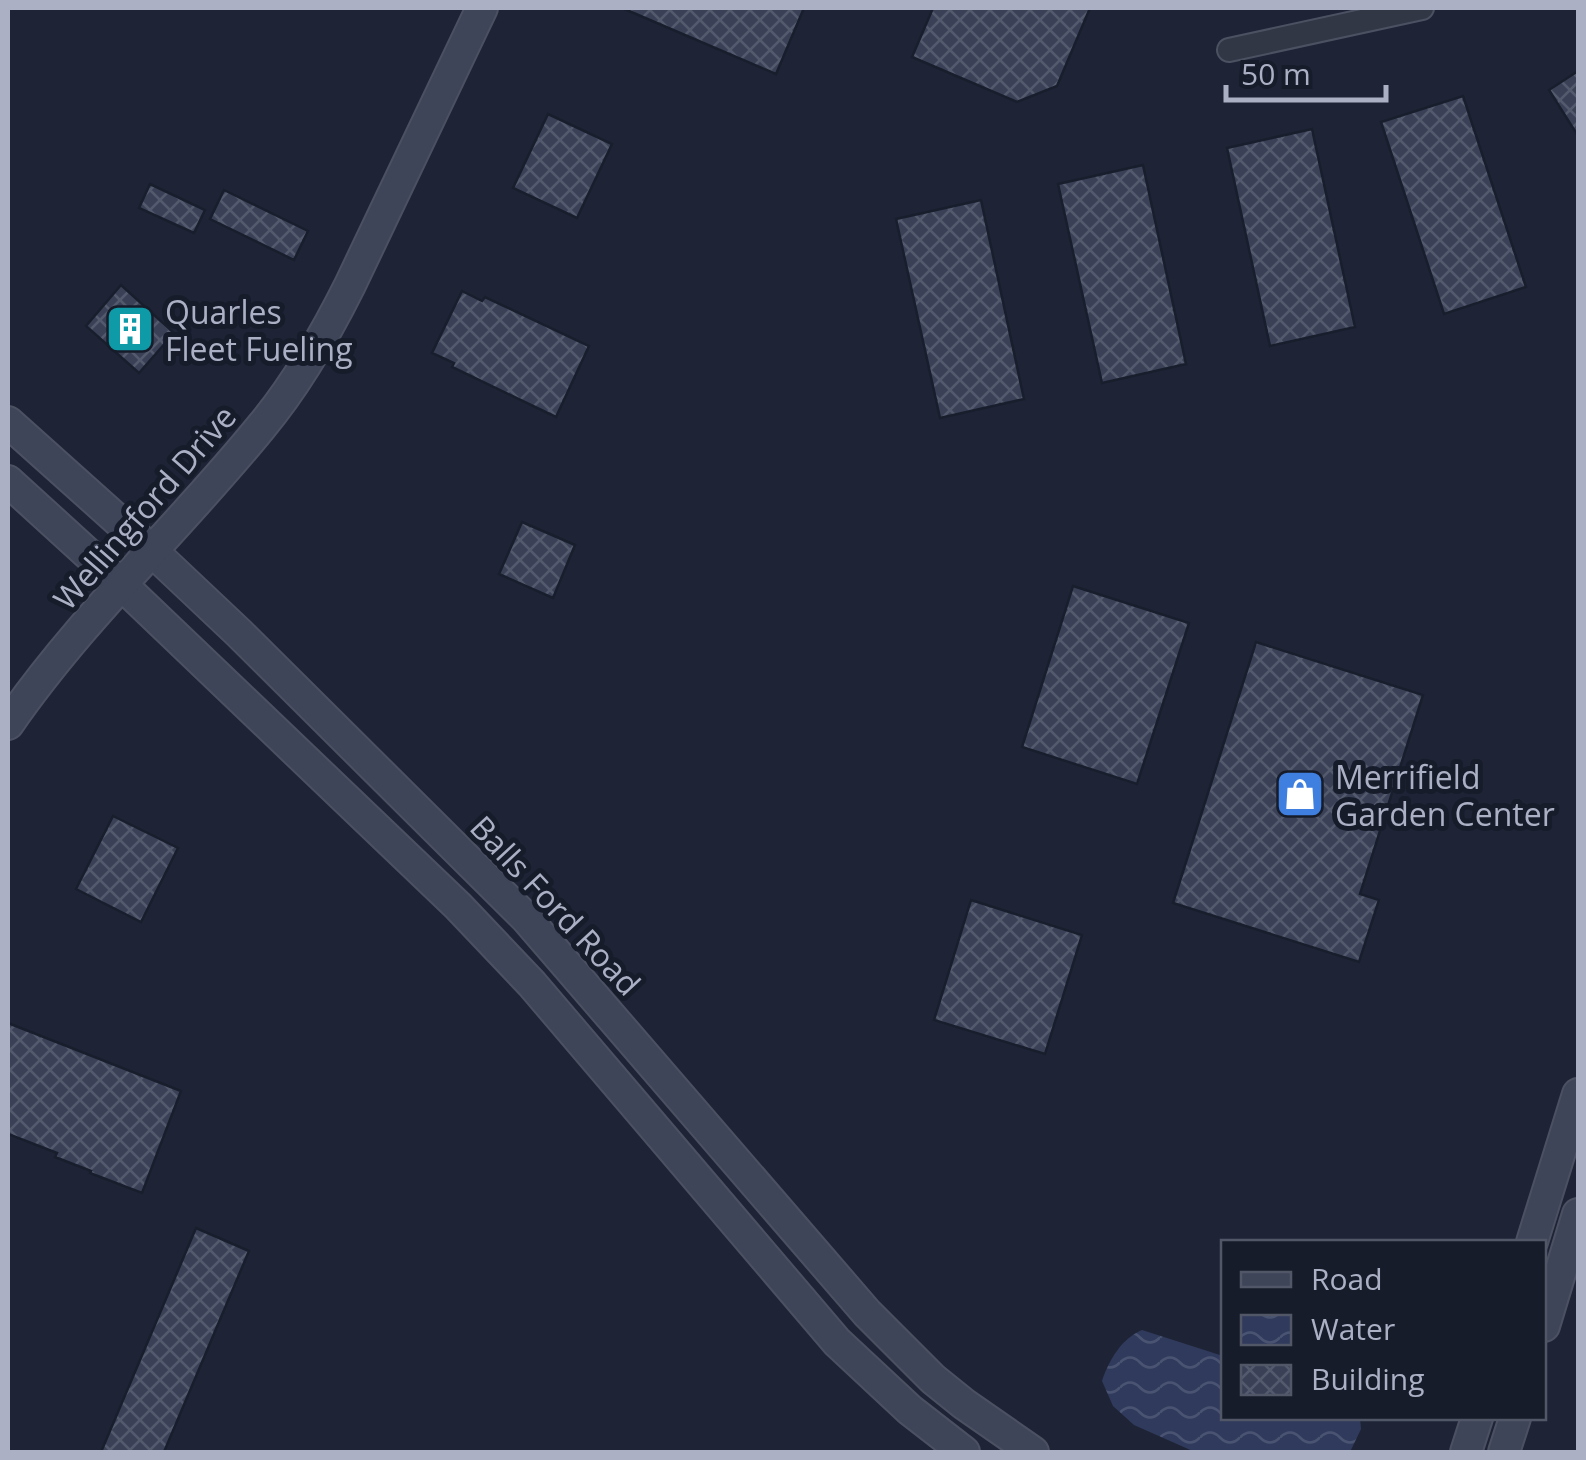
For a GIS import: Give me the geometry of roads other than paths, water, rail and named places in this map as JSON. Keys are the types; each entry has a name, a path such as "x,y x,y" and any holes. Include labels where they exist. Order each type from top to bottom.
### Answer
{"main road":[{"name":"Wellingford Drive","path":"8,724 33,687 262,426 308,361 350,284 482,8"},
{"name":"Balls Ford Road","path":"8,422 239,632 526,918 898,1345 964,1404 1032,1452"},
{"path":"8,481 458,906 532,984 837,1342 910,1410 964,1452"},
{"path":"1533,1240 1578,1094"},
{"path":"636,1107 685,1137 716,1137"},
{"path":"1546,1319 1578,1214"},
{"path":"1466,1452 1475,1420"},
{"path":"1504,1452 1514,1420"}],"street":[{"path":"1229,50 1422,8"}],"water":[{"path":"1142,1330 1221,1355 1221,1420 1360,1420 1361,1429 1350,1452 1195,1452 1134,1425 1113,1406 1102,1381 1108,1365 1128,1338"}],"place":[{"name":"Quarles Fleet Fueling","path":"130,329"},
{"name":"Merrifield Garden Center","path":"1300,794"}]}
